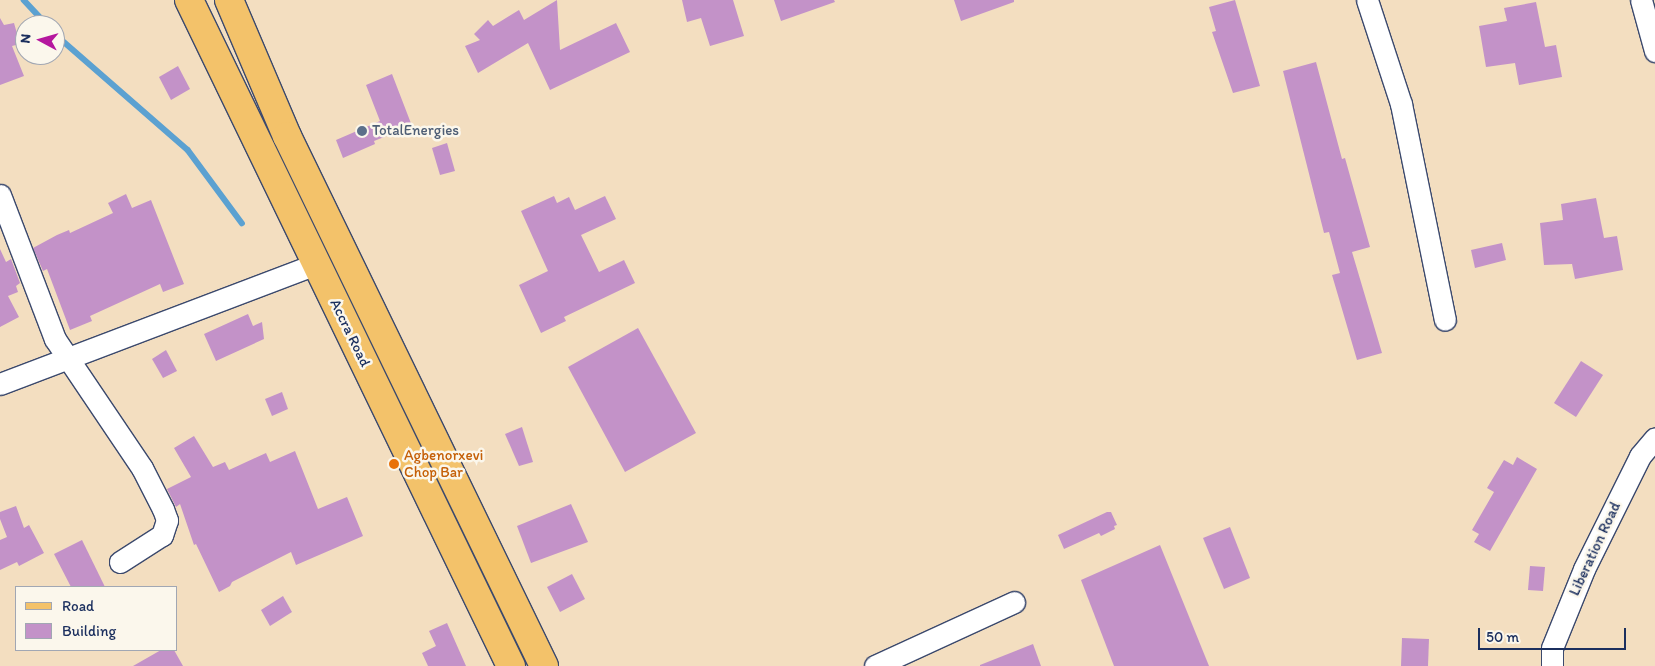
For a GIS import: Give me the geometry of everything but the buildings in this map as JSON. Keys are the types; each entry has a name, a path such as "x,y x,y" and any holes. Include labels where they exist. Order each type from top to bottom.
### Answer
{"main road":[{"name":"Accra Road","path":"189,0 511,666"},
{"name":"Accra Road","path":"229,0 291,145 544,666"}],"street":[{"path":"1367,0 1401,104 1445,320"},
{"path":"1641,0 1654,46"},
{"path":"0,195 56,339 142,468 166,520 162,535 120,562"},
{"path":"0,384 316,264"},
{"name":"Liberation Road","path":"1552,666 1552,648 1584,569 1640,456 1655,438"},
{"path":"875,666 1014,602"}],"waterway":[{"path":"24,0 38,15"},
{"path":"65,43 188,150 242,223"}],"place":[{"name":"TotalEnergies","path":"362,131"},
{"name":"Agbenorxevi Chop Bar","path":"394,464"}]}
